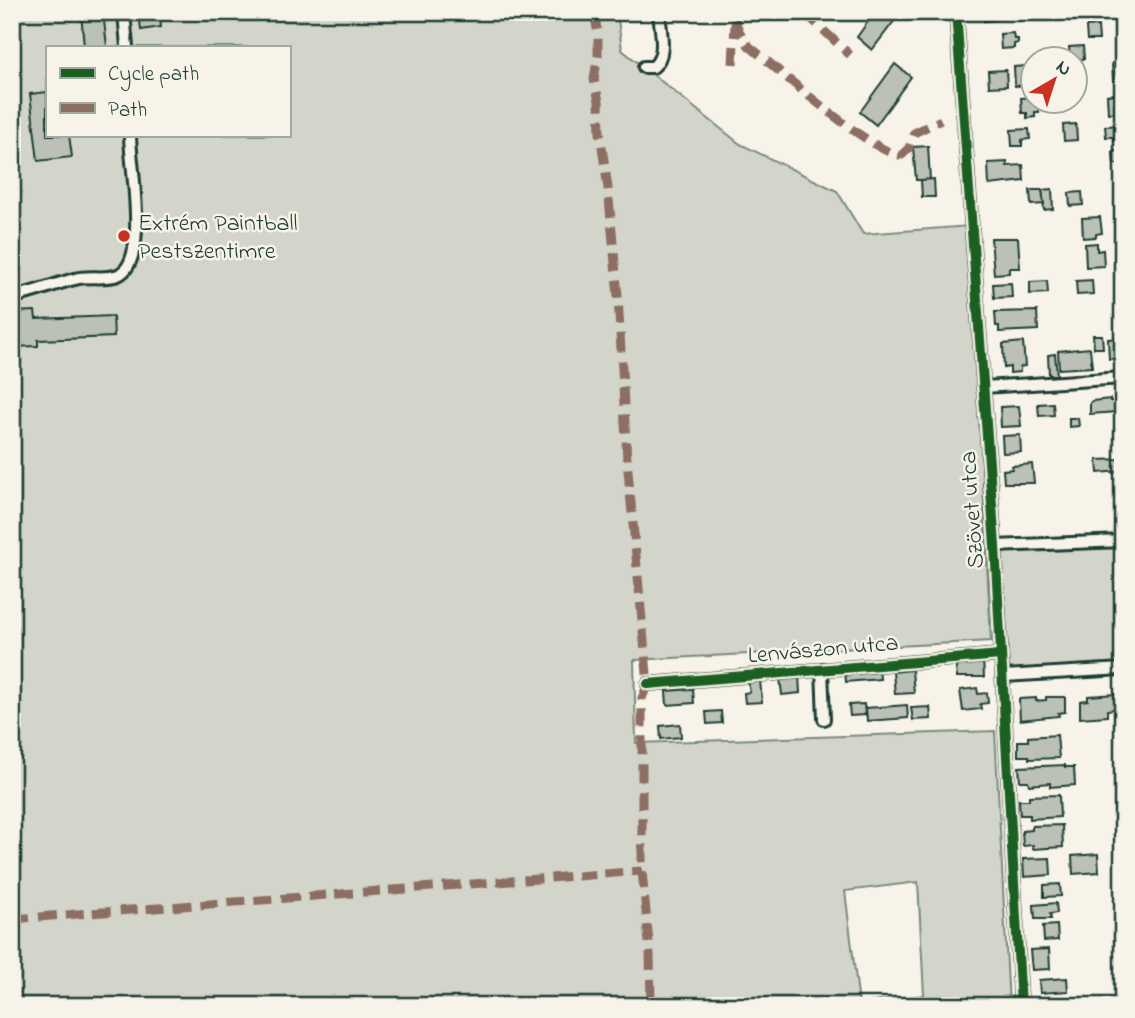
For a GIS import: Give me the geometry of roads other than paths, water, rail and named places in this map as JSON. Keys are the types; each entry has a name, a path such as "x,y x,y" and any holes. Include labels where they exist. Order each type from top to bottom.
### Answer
{"street":[{"path":"124,12 127,46"},
{"path":"643,67 653,67 661,59 659,12"},
{"name":"Szövet utca","path":"956,12 995,546 1021,1006"},
{"path":"12,297 76,278 117,276 129,268 135,251 136,209 130,136"},
{"path":"984,387 1123,378"},
{"path":"995,546 1123,541"},
{"name":"Lenvászon utca","path":"648,684 1002,654"},
{"path":"822,669 824,719"},
{"path":"1003,676 1123,669"}],"place":[{"name":"Extrém Paintball Pestszentimre","path":"124,236"}]}
